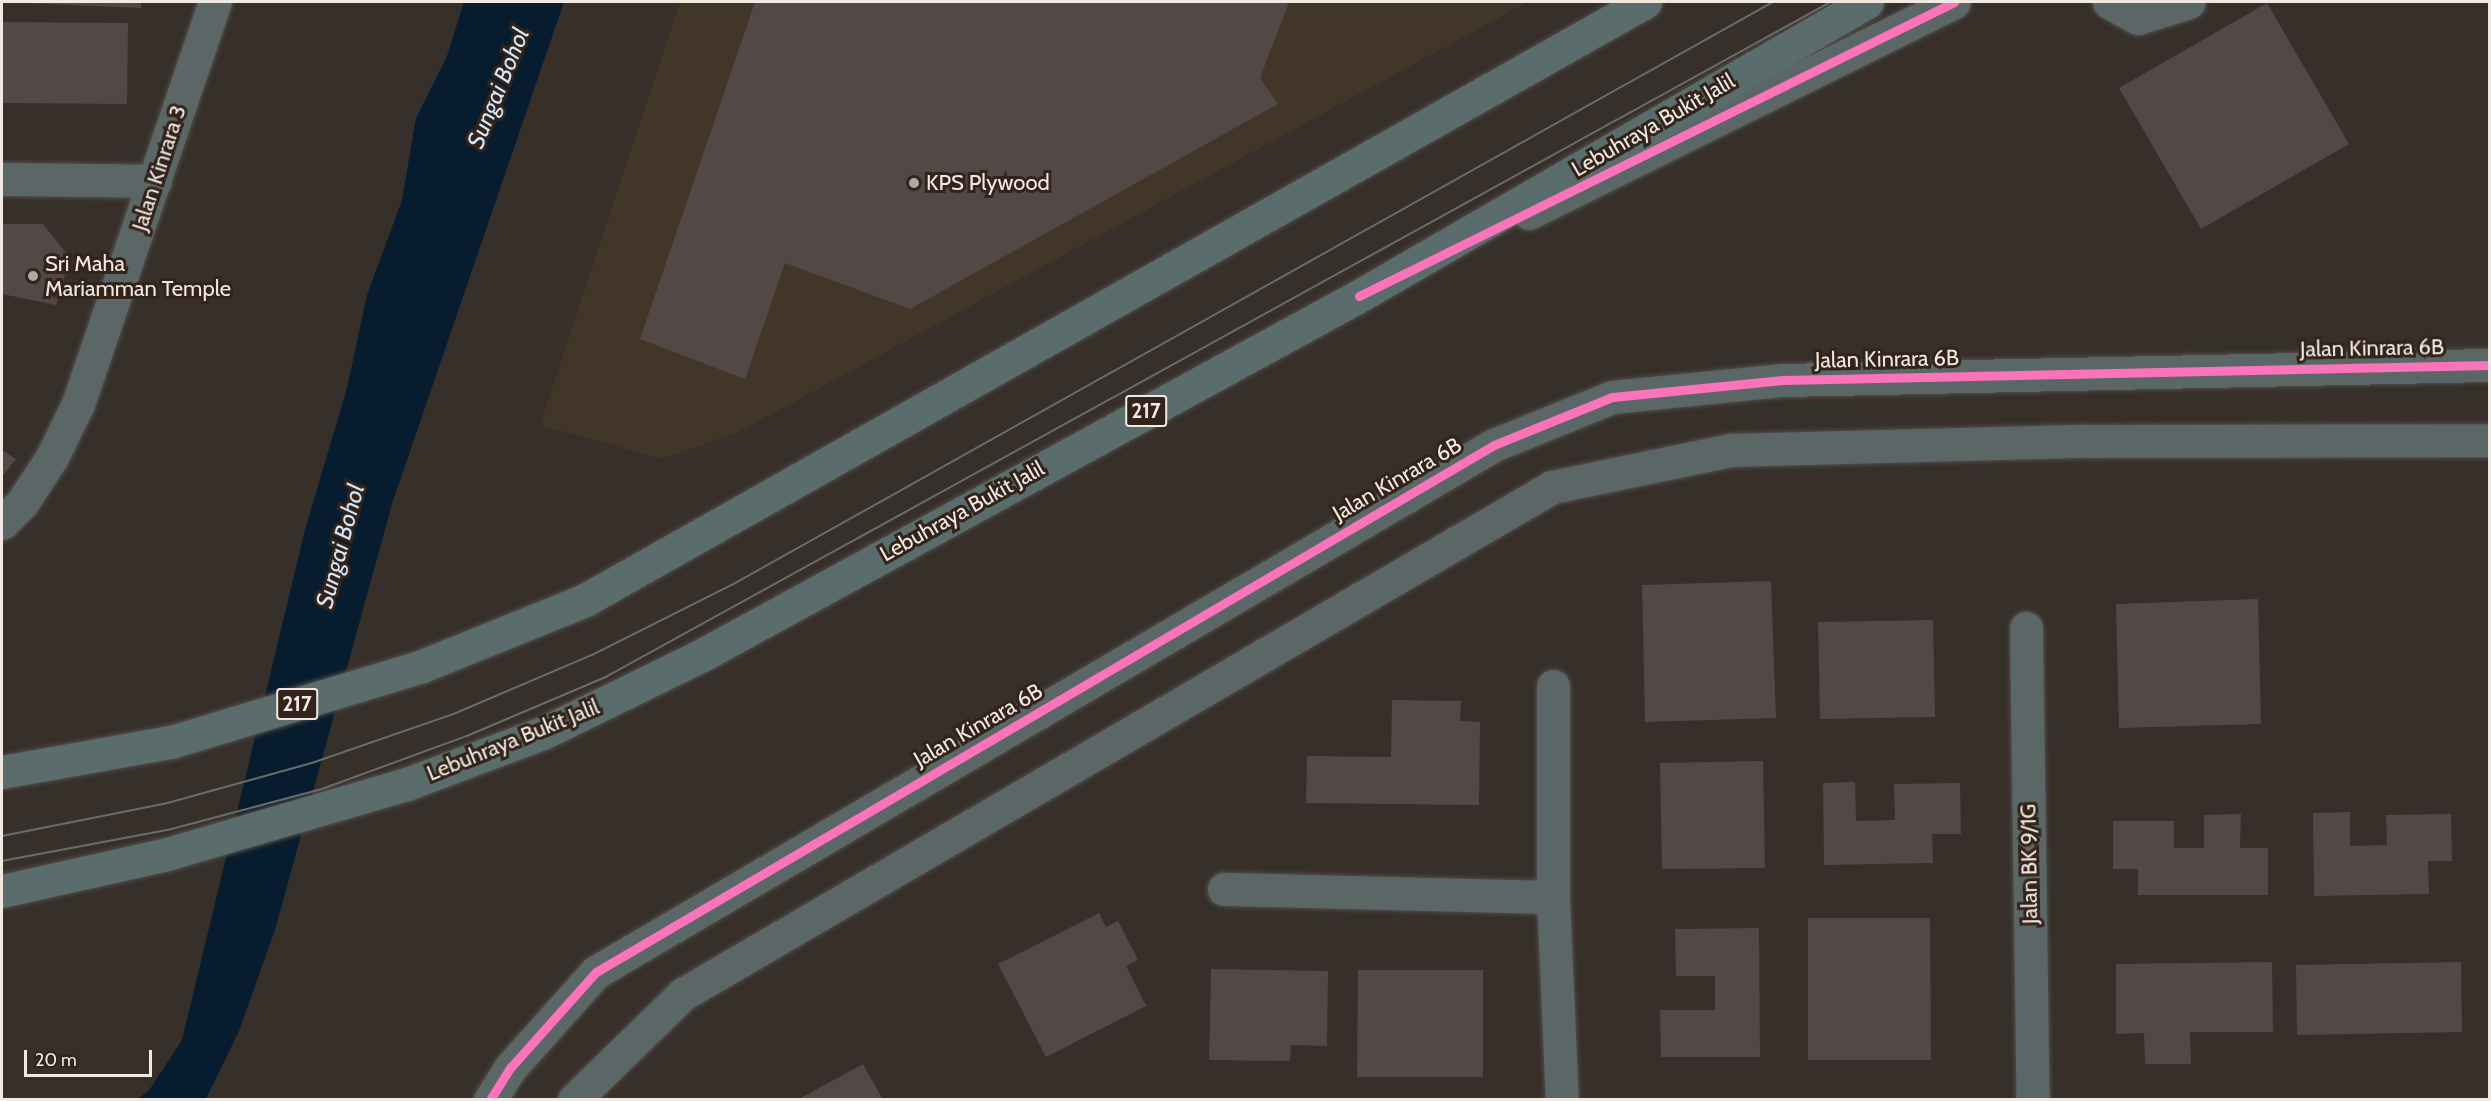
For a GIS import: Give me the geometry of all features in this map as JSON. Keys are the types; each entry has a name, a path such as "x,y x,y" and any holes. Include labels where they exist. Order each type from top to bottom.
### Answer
{"highway":[{"name":"217","path":"2,772 171,742 422,666 585,600 1645,2"},
{"name":"Lebuhraya Bukit Jalil","path":"2,891 167,854 407,784 543,733 704,654 1359,296 1867,2"}],"street":[{"name":"Jalan Kinrara 3","path":"2,523 22,503 52,457 78,404 215,2"},
{"path":"1359,296 1954,2"},
{"path":"2109,2 2138,18 2189,2"},
{"path":"2,179 154,181"},
{"name":"Jalan Kinrara 6B","path":"490,1100 511,1067 596,972 1494,445 1612,397 1783,380 2490,364"},
{"path":"574,1100 683,994 1552,487 1730,450 2085,441 2490,440"},
{"name":"Jalan BK 9/1G","path":"2026,628 2033,1100"},
{"path":"1553,686 1553,897 1562,1100"},
{"path":"1224,889 1553,897"}],"shaded area":[{"name":"KPS Plywood","path":"680,2 1528,2 739,432 662,459 540,425"}],"water":[{"name":"Sungai Bohol","path":"464,2 564,2 392,504 275,930 239,1031 206,1099 137,1100 150,1089 182,1040 305,530 347,388 367,295 402,200 416,118 447,56"}],"building":[{"path":"2,2 141,2 141,8"},
{"name":"KPS Plywood","path":"755,2 1289,2 1260,78 1278,104 910,309 785,263 745,379 640,339"},
{"path":"2267,3 2349,144 2201,229 2119,88"},
{"path":"2,22 128,23 127,104 2,103"},
{"name":"Sri Maha Mariamman Temple","path":"2,224 43,224 70,258 56,305 2,294"},
{"path":"2,450 16,459 2,477"},
{"path":"1771,581 1776,718 1645,722 1642,585"},
{"path":"2258,599 2261,724 2119,728 2116,604"},
{"path":"1933,620 1935,717 1820,719 1818,622"},
{"path":"1392,700 1461,701 1460,721 1480,722 1479,805 1306,803 1307,756 1391,757"},
{"path":"1763,761 1765,868 1662,869 1660,763"},
{"path":"1855,782 1856,821 1895,820 1894,784 1960,783 1961,834 1932,834 1933,863 1824,865 1823,783"},
{"path":"2350,812 2350,846 2387,845 2386,815 2451,814 2452,861 2428,861 2429,894 2314,896 2313,813"},
{"path":"2241,814 2240,848 2268,848 2268,895 2138,895 2138,869 2113,869 2113,821 2174,821 2174,848 2204,848 2204,815"},
{"path":"1099,913 1106,927 1118,921 1138,960 1126,966 1146,1006 1046,1057 998,964"},
{"path":"1808,918 1930,918 1931,1060 1808,1060"},
{"path":"1759,928 1760,1057 1661,1057 1660,1010 1715,1010 1715,976 1676,976 1675,929"},
{"path":"2272,962 2273,1032 2190,1032 2191,1064 2145,1064 2144,1033 2116,1034 2116,964"},
{"path":"2461,962 2462,1032 2297,1035 2296,965"},
{"path":"1211,969 1328,971 1327,1046 1291,1045 1290,1061 1209,1060"},
{"path":"1358,970 1483,970 1483,1077 1357,1077"},
{"path":"863,1064 883,1100 797,1100"}],"tram line":[{"path":"2,836 164,804 312,763 456,713 594,654 732,585 1773,2"},
{"path":"2,861 168,830 322,789 467,736 606,677 1831,2"}],"cycle path":[{"path":"1359,296 1954,2"},
{"path":"490,1100 511,1067 596,972 1494,445 1612,397 1783,380 2490,365"}],"place":[{"name":"KPS Plywood","path":"914,183"},
{"name":"Sri Maha Mariamman Temple","path":"33,276"}]}
